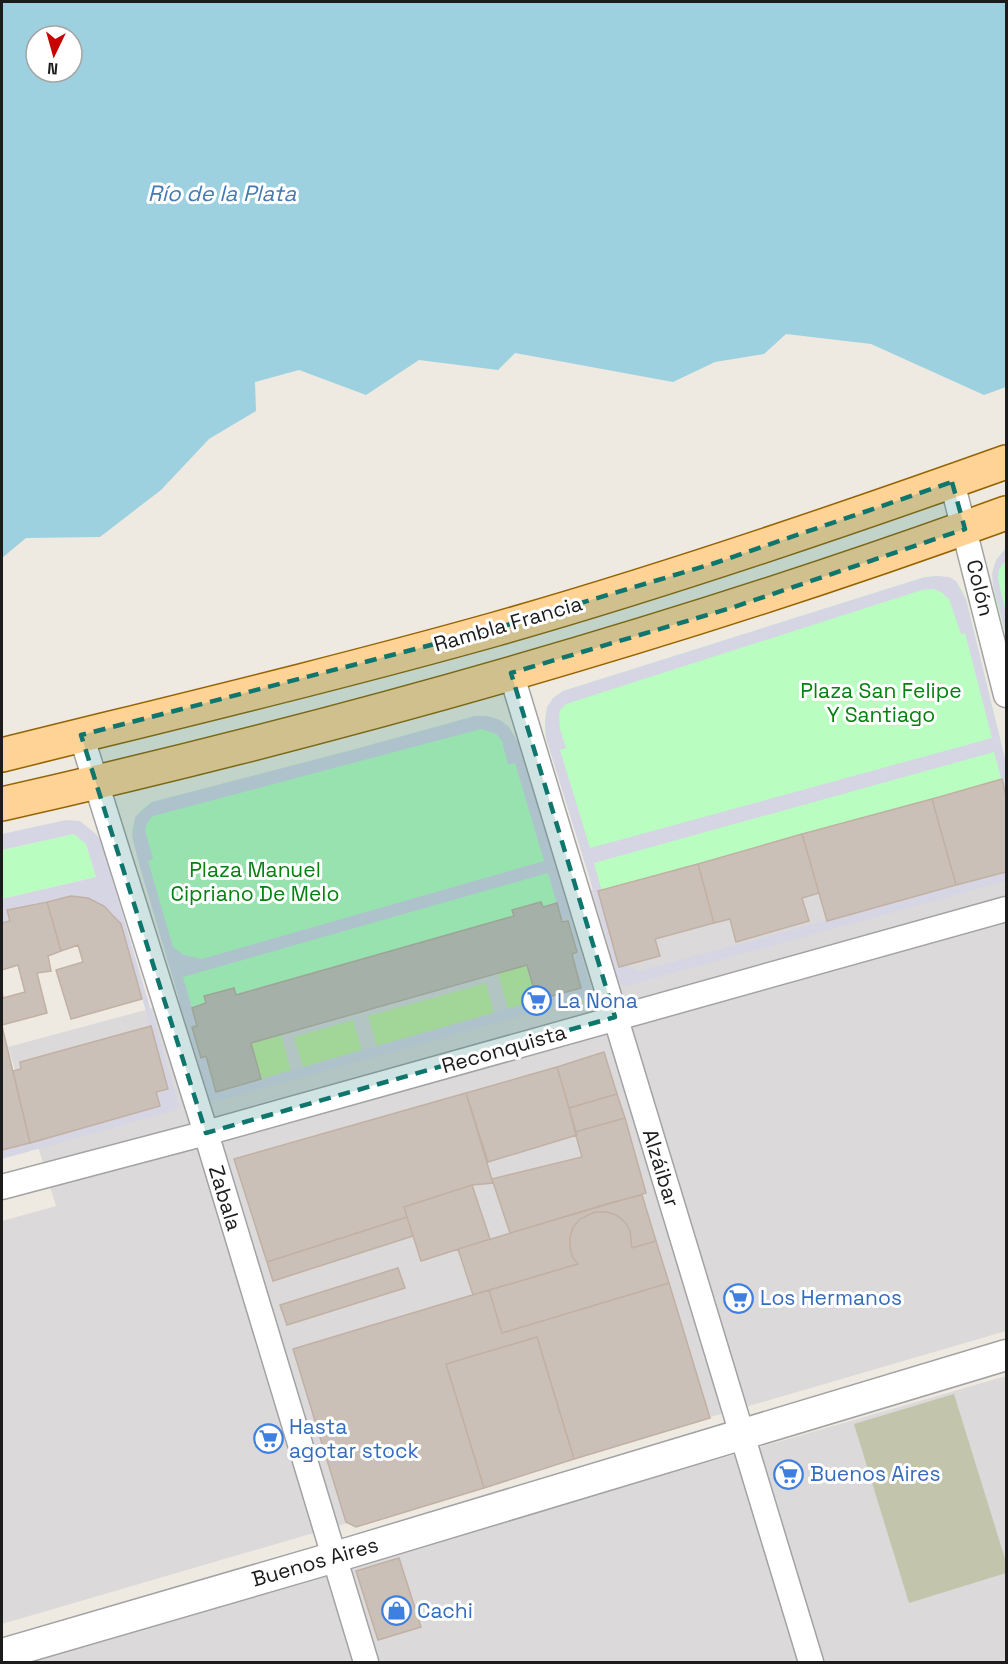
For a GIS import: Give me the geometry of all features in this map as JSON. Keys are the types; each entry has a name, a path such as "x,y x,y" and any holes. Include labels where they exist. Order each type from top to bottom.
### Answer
{"main road":[{"name":"Rambla Francia","path":"2,755 299,682 498,628 715,563 1006,462"},
{"path":"2,804 302,731 511,673 730,608 1006,513"}],"street":[{"name":"Colón","path":"952,482 1006,695"},
{"name":"Alzáibar","path":"511,673 811,1662"},
{"name":"Zabala","path":"81,735 206,1133 366,1662"},
{"name":"Reconquista","path":"2,1187 206,1133 1006,909"},
{"name":"Buenos Aires","path":"2,1654 1006,1355"}],"highlighted area":[{"path":"952,482 965,529 731,608 511,673 615,1017 206,1133 81,735 497,628 715,563"}],"shaded area":[{"path":"1006,548 1006,561 999,569 998,579 1006,613 1006,635 993,586 992,573 996,560"},
{"path":"925,577 949,577 956,581 966,599 1006,763 1006,796 994,752 594,863 622,962 639,971 1006,872 1006,881 626,986 622,985 618,979 546,738 547,707 553,698 563,691","holes":["933,589 949,599 961,634 965,633 992,738 590,848 560,750 566,748 559,717 560,710 566,704 922,590"]},
{"path":"475,716 487,716 500,720 509,727 518,742 567,901 590,988 589,994 584,998 217,1101 211,1100 208,1097 139,864 132,836 135,817 152,802","holes":["481,729 496,734 502,741 508,765 515,763 544,861 202,959 184,955 173,947 148,861 153,859 145,830 153,816","548,873 581,988 216,1092 183,977"]},
{"path":"1006,778 1006,1331 2,1624 2,1221 56,1206 8,1047"},
{"path":"66,820 80,821 101,841 179,1106 176,1110 2,1159 2,1150 160,1106 156,1092 168,1089 121,924 113,914 104,906 88,898 71,896 7,910 10,921 2,923 2,899 96,877 86,844 74,834 2,850 2,834"},
{"path":"1006,1376 1006,1662 17,1662"},
{"path":"954,1394 1006,1562 1006,1573 909,1603 854,1424"}],"green space":[{"path":"1006,548 1006,635 996,601 993,578 998,557"},
{"name":"Plaza San Felipe Y Santiago","path":"938,576 956,582 966,599 1006,763 1006,778 598,891 546,738 547,711 557,696 563,691 925,577"},
{"name":"Plaza Manuel Cipriano De Melo","path":"475,716 501,722 518,742 567,901 183,1009 132,836 135,820 143,809 152,802"},
{"path":"74,834 86,844 96,877 2,899 2,850"},
{"path":"527,965 537,1000 508,1009 498,973"},
{"path":"486,983 494,1013 377,1046 368,1016"},
{"path":"353,1020 362,1050 303,1067 294,1037"},
{"path":"281,1035 291,1070 261,1079 251,1043"}],"water":[{"name":"Río de la Plata","path":"2,2 1006,2 1006,387 984,395 871,344 786,334 764,354 715,362 673,382 515,353 498,370 419,360 366,395 299,370 255,382 256,411 209,439 161,490 100,537 26,538 2,558"}],"building":[{"path":"1002,779 1006,796 1006,872 956,885 932,799"},
{"path":"932,799 956,885 827,921 802,834"},
{"path":"802,834 819,893 802,898 809,921 736,942 730,919 714,923 698,864"},
{"path":"698,864 714,923 655,939 660,956 619,967 598,891"},
{"path":"71,896 88,898 104,906 121,924 142,999 71,1019 56,970 83,962 78,945 61,951 47,902"},
{"path":"47,902 61,951 48,956 51,971 37,973 47,1013 2,1025 2,991 3,998 25,992 18,965 2,970 2,923 10,921 7,910"},
{"path":"541,902 543,907 557,903 562,922 568,921 577,952 572,954 581,988 537,1000 527,965 251,1043 261,1079 216,1092 206,1056 201,1058 192,1027 197,1026 192,1008 206,1003 204,996 234,988 236,995 514,916 512,910"},
{"path":"2,1026 30,1143 2,1150"},
{"path":"151,1026 168,1089 156,1092 160,1106 30,1143 13,1071 21,1069 20,1062"},
{"path":"604,1052 617,1094 569,1108 557,1067"},
{"path":"557,1067 577,1135 488,1162 466,1093"},
{"path":"466,1093 493,1183 472,1185 404,1207 407,1217 267,1262 234,1159"},
{"path":"617,1094 625,1118 575,1132 569,1108"},
{"path":"625,1118 646,1193 510,1233 492,1179 582,1157 575,1132"},
{"path":"472,1185 490,1239 421,1261 404,1207"},
{"path":"642,1195 656,1241 632,1248 630,1231 625,1222 616,1215 595,1212 580,1219 573,1227 570,1248 578,1264 473,1295 458,1249"},
{"path":"595,1212 616,1215 625,1222 630,1231 632,1248 656,1241 669,1283 502,1333 489,1290 578,1264 570,1248 573,1227 580,1219"},
{"path":"407,1217 413,1236 273,1281 267,1262"},
{"path":"398,1268 405,1288 287,1325 280,1305"},
{"path":"669,1283 710,1418 574,1459 537,1337 446,1364 484,1488 356,1527 346,1522 293,1349 489,1290 502,1333"},
{"path":"537,1337 574,1459 484,1488 446,1364"},
{"path":"399,1558 421,1627 378,1640 356,1571"}],"place":[{"name":"La Nona","path":"536,1001"},
{"name":"Los Hermanos","path":"739,1298"},
{"name":"Hasta agotar stock","path":"268,1439"},
{"name":"Buenos Aires","path":"789,1474"},
{"name":"Cachi","path":"396,1611"}]}
